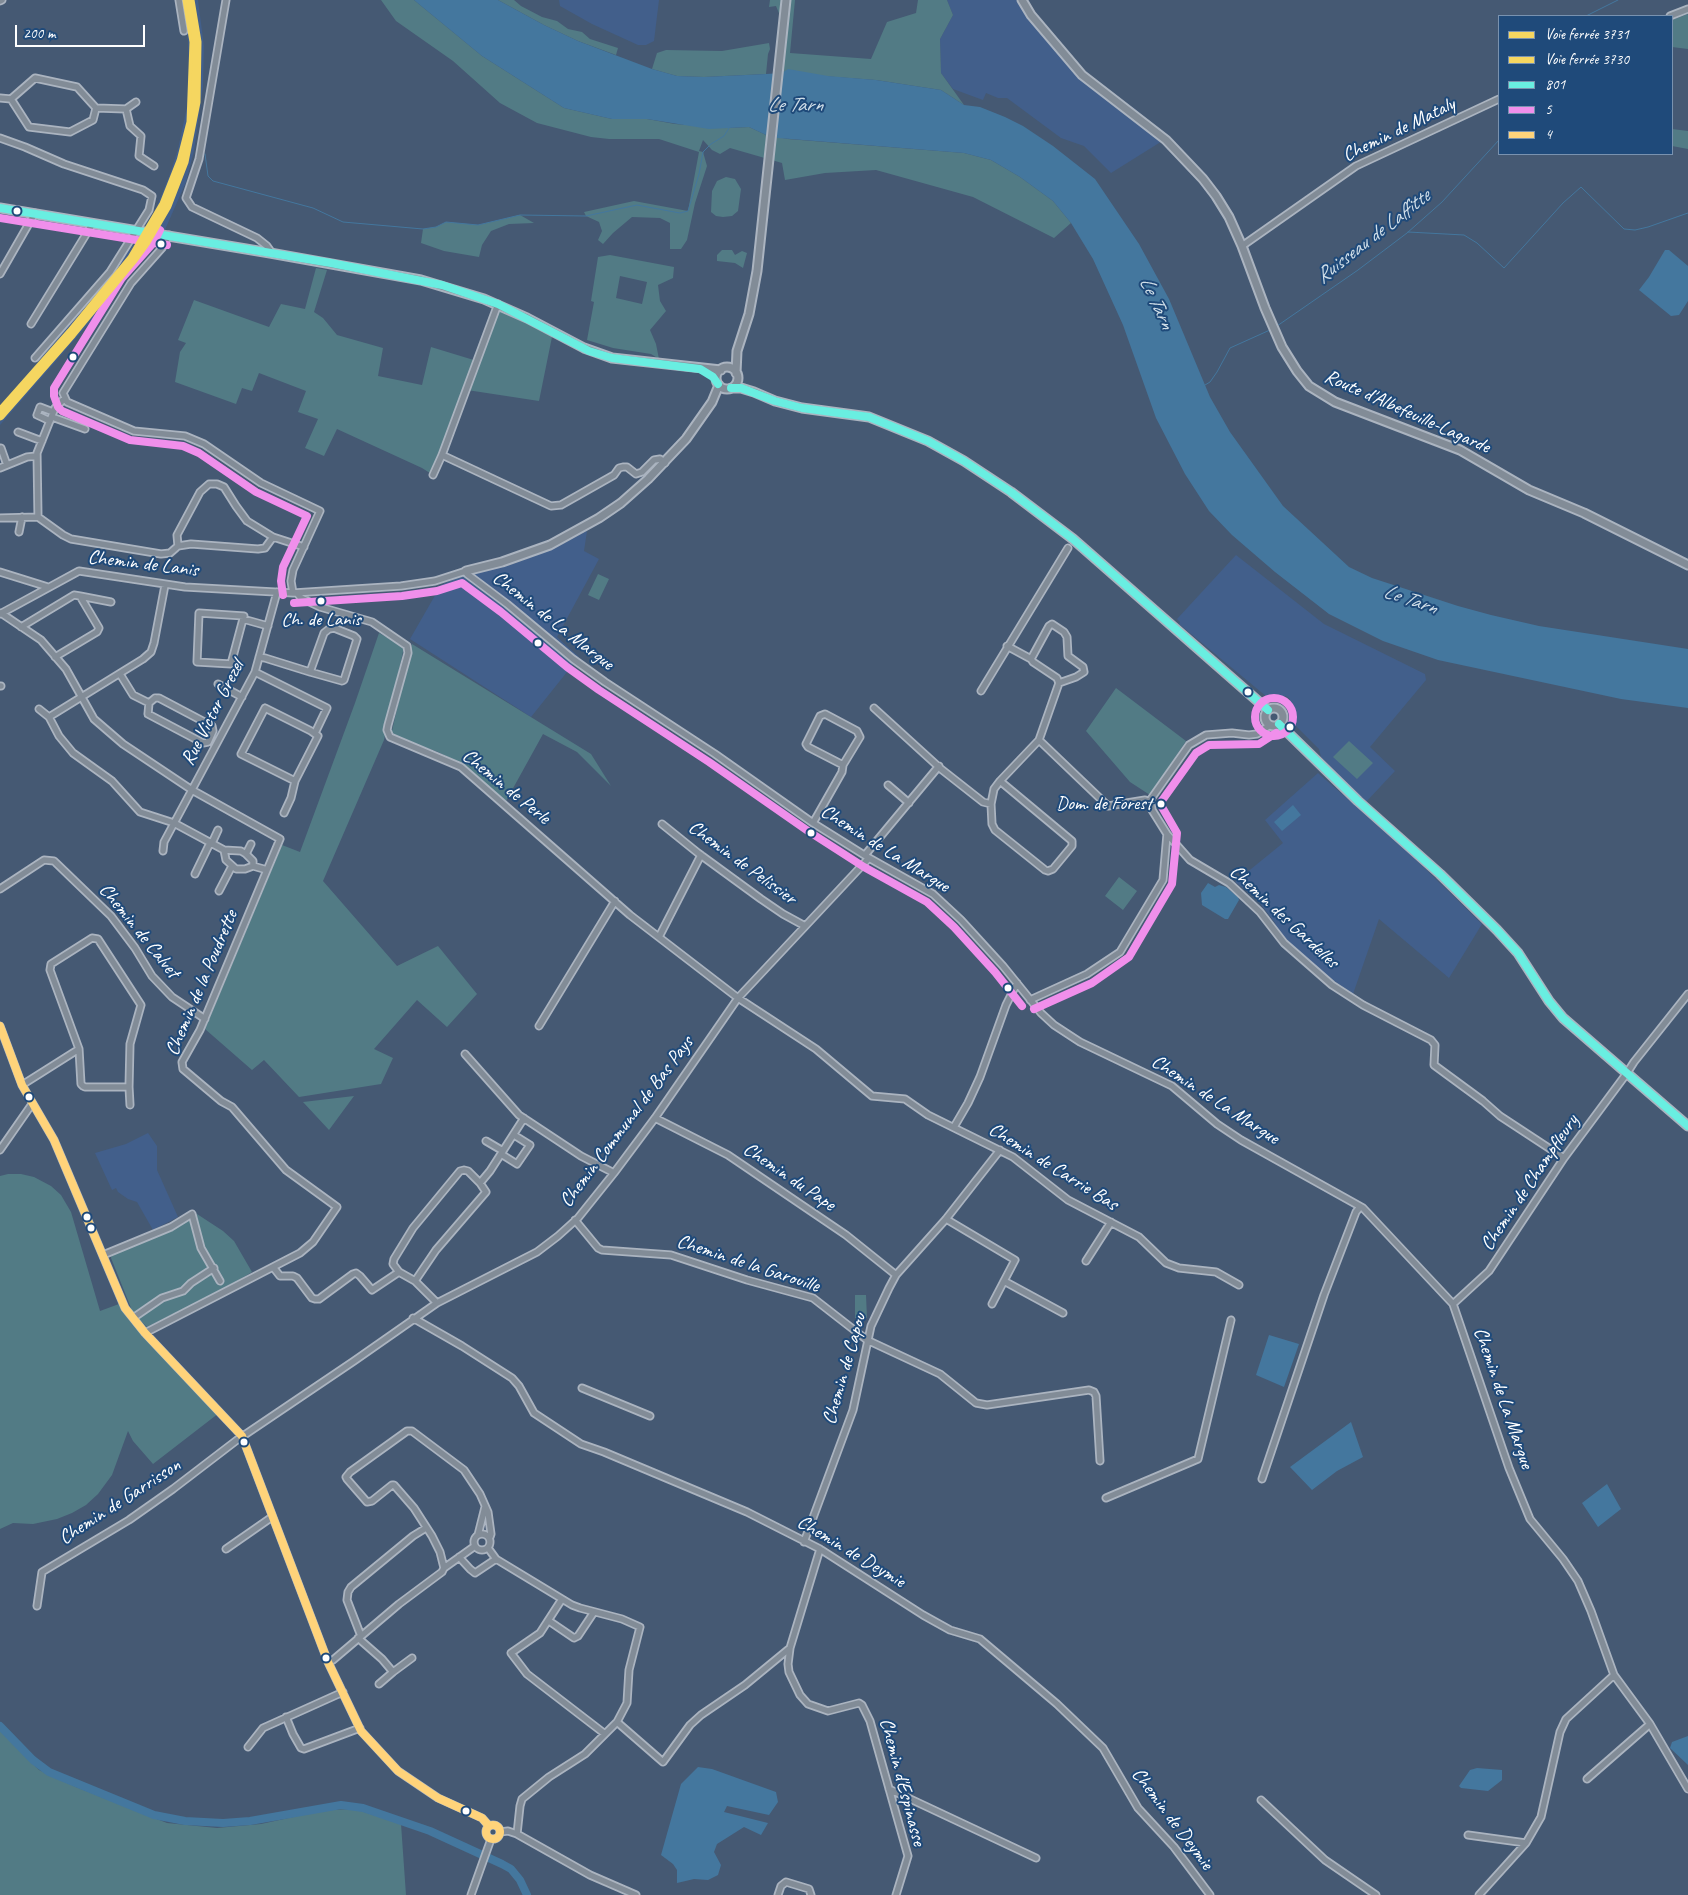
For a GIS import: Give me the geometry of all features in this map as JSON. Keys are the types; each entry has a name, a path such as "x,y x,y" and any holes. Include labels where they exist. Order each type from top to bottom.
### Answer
{"main road":[{"path":"712,402 719,384 717,378 737,351 755,287 786,0"},
{"name":"Route d'Albefeuille-Lagarde","path":"1022,0 1031,14 1093,86 1153,129 1203,179 1229,216 1282,346 1303,379 1317,392 1335,402 1460,450 1529,490 1584,513 1688,566"},
{"path":"0,208 168,235 421,280 470,293 498,304 584,348 612,358 700,369 722,370 729,368 754,392"},
{"path":"466,571 527,554 576,532 621,503 664,463 686,439 712,402 722,392 736,385 737,351"},
{"path":"700,369 719,384 730,389 741,388 802,408 869,417 928,441 964,461 1007,489 1073,539 1268,710 1277,709 1281,712 1283,718 1279,724 1275,726 1270,725 1265,718 1268,710"},
{"path":"1279,724 1358,801 1440,874 1497,930 1518,953 1557,1011 1688,1126"}],"street":[{"path":"179,0 184,31"},
{"path":"226,0 199,159 186,198 192,206 257,238 272,253"},
{"path":"1673,15 1688,9"},
{"path":"0,98 11,99 35,78 77,87 96,108 126,109 136,102"},
{"path":"11,99 29,127 70,132 92,120 96,108"},
{"name":"Chemin de Mataly","path":"1242,246 1356,166 1498,99"},
{"path":"126,109 130,126 141,136 139,156 154,166"},
{"path":"0,138 64,164 143,190 152,196 151,204 138,230 110,272 36,358"},
{"path":"0,274 35,213"},
{"path":"31,324 93,223"},
{"path":"168,235 162,248 138,274 124,294 63,393 67,402 134,431 185,436 204,444 261,483 320,510 292,577 295,593"},
{"path":"433,476 498,304"},
{"path":"38,517 37,456 55,408 65,398"},
{"path":"52,417 85,429"},
{"path":"18,432 42,441"},
{"path":"1,448 7,465"},
{"path":"442,455 551,506 561,505 614,475 619,468 626,467 636,474 642,472 654,460 660,460 664,463"},
{"path":"0,468 27,457 37,456"},
{"path":"178,546 177,535 200,492 209,484 217,484 224,487 248,521 273,537 304,547"},
{"path":"19,532 22,517"},
{"path":"0,518 38,517 71,538 161,554 170,553 178,546 191,544 258,550 265,548 273,537"},
{"path":"980,691 1068,548"},
{"name":"Chemin de Lanis","path":"0,613 79,571 165,585 295,593"},
{"name":"Chemin de La Margue","path":"295,593 401,586 435,581 466,571 467,574 587,670 814,823 867,857 933,894 961,920 1054,1025 1080,1042 1172,1086 1217,1124 1241,1140 1360,1207 1453,1304 1509,1468 1530,1520 1563,1559 1578,1581 1614,1675 1650,1724 1685,1777 1688,1789"},
{"path":"0,572 48,587"},
{"path":"49,717 144,659 150,652 165,585"},
{"name":"Rue Victor Grezel","path":"163,851 164,842 255,672 277,592"},
{"name":"Chemin de Perle","path":"295,593 302,599 320,607 372,622 408,646 387,730 390,737 461,767 615,901 738,998"},
{"path":"21,627 74,595 111,602"},
{"path":"55,657 97,632 99,628 80,596"},
{"name":"Chemin de la Poudrette","path":"0,613 41,640 66,670 94,719 123,744 192,790 280,839 205,1019 182,1062 183,1069 232,1108 286,1170 337,1207 313,1242 300,1253 145,1333"},
{"path":"244,619 231,664 197,662 199,613 244,616 244,619 268,626"},
{"path":"1031,659 1052,624 1064,632 1067,637 1068,656 1083,668 1084,672 1059,683"},
{"path":"259,657 310,672 342,681 344,680 357,639 334,628 329,629 324,634 310,672"},
{"path":"1000,781 1072,841 1072,846 1053,869 1044,870 995,830 992,824 994,789 1000,781 1039,740 1059,683 1057,678 1031,659 1007,646"},
{"path":"255,672 327,708 315,733"},
{"path":"120,674 132,695 149,703"},
{"path":"218,684 242,697"},
{"path":"155,698 159,698 212,726 213,731 208,742 203,743 148,714 149,703 155,698"},
{"path":"38,708 49,717 59,736 72,753 119,788 135,808 148,816 174,823 224,850 241,851 253,862 253,866"},
{"path":"284,813 291,798 295,781 318,736 265,708 241,754 295,781"},
{"path":"874,708 983,802 992,804"},
{"path":"814,823 842,772 843,765 860,737 857,731 825,714 820,716 806,744 808,747 843,765"},
{"path":"1030,1000 1087,974 1120,952 1163,880 1167,834 1152,810 1150,802 1155,792 1192,742 1206,734 1257,734 1270,725"},
{"path":"211,735 219,740"},
{"path":"1039,740 1108,806 1145,800 1150,802"},
{"name":"Chemin Communal de Bas Pays","path":"242,1436 437,1303 537,1252 575,1220 614,1173 655,1118 738,998 867,857 939,766"},
{"path":"888,785 909,803"},
{"name":"Chemin de Pelissier","path":"662,824 701,856 761,899 805,926"},
{"path":"195,874 218,830"},
{"name":"Chemin des Gardelles","path":"1167,834 1190,860 1229,883 1260,912 1284,943 1332,985 1363,1005 1431,1040 1435,1045 1434,1065 1500,1116 1564,1158"},
{"path":"246,854 251,844"},
{"path":"224,850 226,860 236,869 245,869 253,866 267,870"},
{"path":"659,937 701,856"},
{"name":"Chemin de Calvet","path":"0,888 44,860 54,861 110,916 135,948 152,976 172,997 205,1019"},
{"path":"219,891 232,866"},
{"path":"539,1026 615,901"},
{"path":"129,1087 85,1087 81,1084 79,1049 50,970 50,964 92,938 98,939 141,1005 130,1044 130,1105"},
{"path":"954,1127 980,1077 1016,983"},
{"name":"Chemin de Champfleury","path":"1453,1304 1490,1271 1564,1158 1634,1062 1688,994"},
{"name":"Chemin de Carrie Bas","path":"738,998 816,1048 872,1096 905,1099 928,1114 1013,1157 1062,1196 1139,1237 1166,1263 1179,1268 1216,1272 1239,1285"},
{"path":"0,1026 22,1085 54,1140 125,1308 145,1333 242,1436 328,1662 360,1728 398,1771 438,1798 482,1818 489,1826 497,1826 500,1832"},
{"path":"22,1085 79,1049"},
{"path":"465,1054 518,1115 581,1156 614,1173"},
{"path":"0,1150 32,1104"},
{"path":"480,1182 502,1153 524,1118"},
{"name":"Chemin du Pape","path":"655,1118 728,1155 846,1235 896,1275"},
{"path":"486,1141 517,1164 530,1145 514,1135"},
{"name":"Chemin de Capou","path":"804,1542 853,1410 871,1326 896,1275 946,1219 1000,1150"},
{"path":"415,1281 436,1250 486,1192 486,1189 480,1182 464,1170 460,1171 414,1228 394,1259 393,1264 399,1272 415,1281 437,1303"},
{"path":"1262,1479 1324,1295 1356,1212 1360,1207"},
{"path":"103,1255 171,1227 192,1214 202,1248 220,1282"},
{"path":"946,1219 1015,1260 992,1304"},
{"name":"Chemin de la Garouille","path":"575,1220 598,1248 602,1250 671,1254 747,1280 813,1298 868,1340 940,1374 976,1403 987,1405 1089,1390 1094,1392 1096,1396 1100,1461"},
{"path":"1086,1261 1111,1222"},
{"path":"273,1267 280,1276 293,1276 297,1278 315,1300 352,1274 356,1273 360,1276 372,1290 399,1272"},
{"path":"132,1318 162,1298 182,1291 191,1282 214,1268"},
{"path":"1004,1281 1063,1313"},
{"name":"Chemin de Deymie","path":"413,1318 512,1378 519,1386 534,1414 581,1444 746,1512 820,1549 923,1615 950,1630 980,1639 1057,1704 1103,1748 1138,1808 1174,1847 1210,1895"},
{"path":"1106,1498 1198,1459 1231,1320"},
{"path":"582,1388 650,1416"},
{"path":"443,1570 440,1552 414,1508 394,1485 372,1501 367,1502 346,1477 407,1431 412,1430 460,1466 480,1494 490,1522 491,1534 488,1548 496,1559 580,1608 622,1619 640,1627 629,1670 627,1703 617,1722 586,1754 549,1777 522,1799 517,1834"},
{"name":"Chemin de Garrisson","path":"37,1606 42,1572 129,1520 242,1436"},
{"path":"328,1662 333,1660 475,1546 485,1507"},
{"path":"226,1549 272,1517"},
{"path":"393,1672 360,1637 347,1600 348,1592 351,1587 413,1536 426,1528"},
{"path":"478,1535 483,1534 490,1537"},
{"path":"475,1546 481,1550 488,1548"},
{"path":"617,1722 663,1762 690,1725 701,1715 744,1685 790,1648 820,1549"},
{"path":"459,1557 470,1570 476,1573 496,1559"},
{"path":"562,1599 540,1633 511,1653 526,1674 605,1734"},
{"path":"549,1621 574,1638 578,1636 594,1612"},
{"name":"Chemin d'Espinasse","path":"790,1648 789,1672 800,1695 808,1704 828,1711 854,1704 862,1705 870,1721 908,1856 896,1895"},
{"path":"379,1684 412,1658"},
{"path":"1479,1895 1526,1843 1541,1818 1560,1732 1566,1719 1614,1675"},
{"path":"248,1747 263,1728 343,1692"},
{"path":"286,1717 293,1734 301,1748 304,1749 360,1728"},
{"path":"1587,1779 1650,1724"},
{"path":"889,1788 1036,1858"},
{"path":"1260,1800 1325,1860 1376,1895"},
{"path":"489,1826 486,1834 491,1839"},
{"path":"500,1832 508,1831 517,1834 590,1876 636,1895"},
{"path":"491,1839 497,1838 500,1832"},
{"path":"1468,1835 1526,1843"},
{"path":"471,1895 491,1839"},
{"path":"778,1895 781,1886 786,1882 809,1889 811,1895"}],"shaded area":[{"path":"182,0 198,0 204,46 203,87 194,151 186,182 164,232 144,228 155,211 170,174 178,149 187,107 188,41"},
{"path":"559,0 659,0 654,41 646,45 638,45 592,24 560,6"},
{"path":"947,0 1025,0 1051,34 1091,79 1135,109 1167,138 1111,173 1084,146 1061,138 1007,98 998,98 986,93 983,100 953,89 941,73 940,39 953,15"},
{"path":"141,234 159,237 119,289 0,425 0,406 108,280"},
{"path":"587,531 584,551 599,559 557,637 579,657 531,717 410,639 441,585 456,578 513,564 555,548"},
{"path":"1236,555 1324,624 1425,674 1426,680 1370,747 1395,771 1366,802 1321,757 1319,749 1290,720 1288,712 1290,699 1286,696 1275,700 1267,697 1179,624 1180,622 1177,619"},
{"path":"1318,773 1406,850 1482,924 1449,978 1379,919 1353,994 1330,978 1280,935 1275,923 1256,898 1235,882 1283,843 1265,820"},
{"path":"148,1133 157,1146 157,1170 178,1217 153,1230 137,1202 128,1199 118,1192 116,1188 112,1190 95,1153 126,1144"}],"green space":[{"path":"381,0 414,0 482,56 564,108 612,119 647,119 675,124 729,128 749,127 766,135 788,139 964,153 991,160 1020,177 1053,201 1071,223 1054,238 973,197 876,170 825,173 785,180 782,163 730,148 720,154 712,150 703,140 699,151 703,152 707,166 695,203 687,240 681,249 670,249 670,223 660,218 632,217 603,244 598,240 602,231 599,222 586,216 584,212 634,201 688,211 699,152 659,139 591,137 537,123 500,103 453,61 396,21"},
{"path":"498,0 514,0 521,6 542,17 557,21 568,29 582,32 590,39 618,48 616,55 578,41"},
{"path":"770,0 795,0 790,53 871,59 887,22 916,13 918,0 947,0 953,15 940,39 941,73 964,105 941,90 876,80 782,73 788,19 781,18 776,6 769,7"},
{"path":"1688,14 1688,49 1673,47 1673,20"},
{"path":"769,43 770,49 766,74 704,77 677,76 652,69 657,53 666,50 722,51"},
{"path":"1673,129 1688,131 1688,149 1673,146"},
{"path":"726,177 735,179 741,189 738,211 732,216 716,216 711,212 712,191 717,181"},
{"path":"520,215 534,223 509,224 491,231 482,245 479,257 444,251 421,243 423,229 436,227 446,222 478,225"},
{"path":"722,250 732,250 735,255 742,251 747,253 743,268 735,263 717,261 717,255"},
{"path":"610,255 674,267 673,278 658,285 660,301 666,311 650,330 656,344 659,359 651,354 613,348 587,340 594,302 591,301 598,257","holes":["620,276 647,282 642,304 616,298"]},
{"path":"316,268 327,270 314,312 323,318 337,335 383,348 378,376 422,385 431,347 477,361 498,304 553,332 539,401 467,390 433,475 422,468 337,429 324,456 305,448 318,419 298,412 306,391 259,373 252,391 242,388 236,404 175,382 180,352 186,343 178,340 194,300 269,327 281,304 305,309"},
{"path":"598,574 609,579 599,600 588,595"},
{"path":"379,633 404,647 384,740 323,881 397,966 438,946 477,994 447,1027 417,1000 374,1049 393,1058 381,1084 299,1097 264,1060 252,1070 205,1029 282,845 300,852"},
{"path":"412,644 591,754 611,786 577,752 543,734 506,801 462,764 438,752 391,735"},
{"path":"1116,688 1186,741 1150,795 1130,782 1086,731"},
{"path":"1349,741 1373,763 1357,779 1333,757"},
{"path":"1119,877 1137,891 1123,910 1105,896"},
{"path":"354,1096 329,1130 303,1102"},
{"path":"8,1174 34,1177 51,1186 61,1195 71,1212 100,1311 119,1304 129,1320 219,1413 153,1464 133,1441 128,1431 112,1475 98,1494 86,1505 57,1519 33,1524 13,1523 0,1529 0,1176"},
{"path":"197,1214 223,1231 234,1241 252,1272 224,1289 147,1327 133,1313 111,1258 112,1254 172,1231"},
{"path":"855,1295 866,1295 867,1318 855,1318"},
{"path":"0,1730 39,1770 76,1787 167,1823 217,1828 261,1824 325,1810 355,1809 401,1824 406,1895 0,1895"}],"water":[{"name":"Le Tarn","path":"414,0 498,0 578,41 652,69 677,76 704,77 782,73 788,69 828,76 876,80 941,90 964,105 980,107 1023,126 1053,146 1095,179 1139,244 1169,299 1210,397 1230,432 1283,506 1349,567 1372,578 1491,615 1539,626 1688,649 1688,708 1621,699 1438,660 1383,641 1329,614 1275,572 1232,535 1209,511 1185,474 1156,418 1123,325 1093,259 1071,223 1053,201 1020,177 991,160 964,153 778,138 749,127 709,129 647,119 612,119 564,108 482,56"},
{"path":"1665,250 1669,250 1688,266 1688,301 1679,315 1671,316 1639,290"},
{"path":"1293,805 1301,815 1282,831 1274,822"},
{"path":"1208,883 1215,887 1219,885 1226,887 1238,897 1239,900 1228,919 1202,905 1201,893"},
{"path":"1269,1335 1299,1344 1284,1387 1256,1375"},
{"path":"1351,1422 1363,1457 1337,1471 1312,1490 1290,1467"},
{"path":"1607,1484 1621,1509 1598,1527 1582,1503"},
{"path":"1688,1736 1688,1765 1670,1748 1672,1742"},
{"path":"698,1767 712,1769 776,1792 778,1802 769,1815 727,1806 724,1812 768,1823 761,1835 744,1827 717,1844 714,1852 721,1865 718,1875 708,1880 694,1879 677,1883 677,1870 673,1864 661,1855 681,1784"},
{"path":"1477,1768 1502,1770 1502,1780 1488,1791 1461,1788 1459,1786 1470,1770"}],"waterway":[{"name":"Ruisseau de Laffitte","path":"1588,15 1618,0"},
{"path":"205,154 208,176 213,181 313,208 343,222 423,229 436,227 446,222 478,225 520,215 586,216 637,205 680,213 688,211 699,174 703,152 711,144 724,136 729,128"},
{"name":"Ruisseau de Laffitte","path":"1277,326 1358,270 1407,233 1442,202 1498,141"},
{"path":"1408,232 1464,235 1477,243 1504,268 1563,203 1581,187 1624,229 1635,230 1648,227 1688,213"},
{"name":"Ruisseau de Laffitte","path":"1205,385 1210,382 1217,372 1230,348 1270,330"},
{"path":"0,1726 33,1760 49,1772 154,1815 185,1821 223,1823 250,1821 341,1805 363,1808 430,1831 502,1864 511,1869 520,1880 527,1895"}],"rail line":[{"name":"3731","path":"0,412 71,332 132,258 164,204 181,161 191,122 194,42 187,0"},
{"name":"3730","path":"0,416 72,334 133,260 167,206 184,162 196,102 197,42 190,0"}],"transit line":[{"name":"801","path":"0,208 331,263 442,285 498,304 589,351 612,358 700,369 713,377 718,384"},
{"name":"5","path":"0,218 167,245"},
{"name":"5","path":"160,230 154,242 122,278 54,388 54,396 58,407 62,411 130,440 183,446 199,453 256,492 307,516 283,567 281,581 283,595"},
{"name":"801","path":"731,388 741,388 775,401 802,408 869,417 928,441 964,461 1011,492 1073,539 1268,710"},
{"name":"5","path":"294,603 402,596 437,591 462,583 501,612 567,667 599,690 709,762 808,831 864,867 927,902 954,927 995,972 1022,1006"},
{"name":"5","path":"1274,698 1287,704 1293,717 1287,730 1274,736 1261,730 1255,717 1261,704 1274,698"},
{"name":"801","path":"1279,724 1358,801 1440,874 1497,930 1518,953 1549,1001 1563,1018 1688,1126"},
{"name":"5","path":"1034,1009 1092,983 1129,957 1172,884 1177,833 1161,802 1196,753 1209,745 1259,744 1276,733"},
{"name":"4","path":"0,1026 22,1085 54,1140 125,1308 145,1333 242,1436 328,1662 361,1731 398,1771 438,1798 482,1818 489,1826"},
{"name":"4","path":"493,1825 498,1827 500,1832 498,1837 493,1839 488,1837 486,1832 488,1827 493,1825"}],"place":[{"name":"Ch. de Lanis","path":"321,601"},
{"name":"Dom. de Forest","path":"1161,804"}]}
